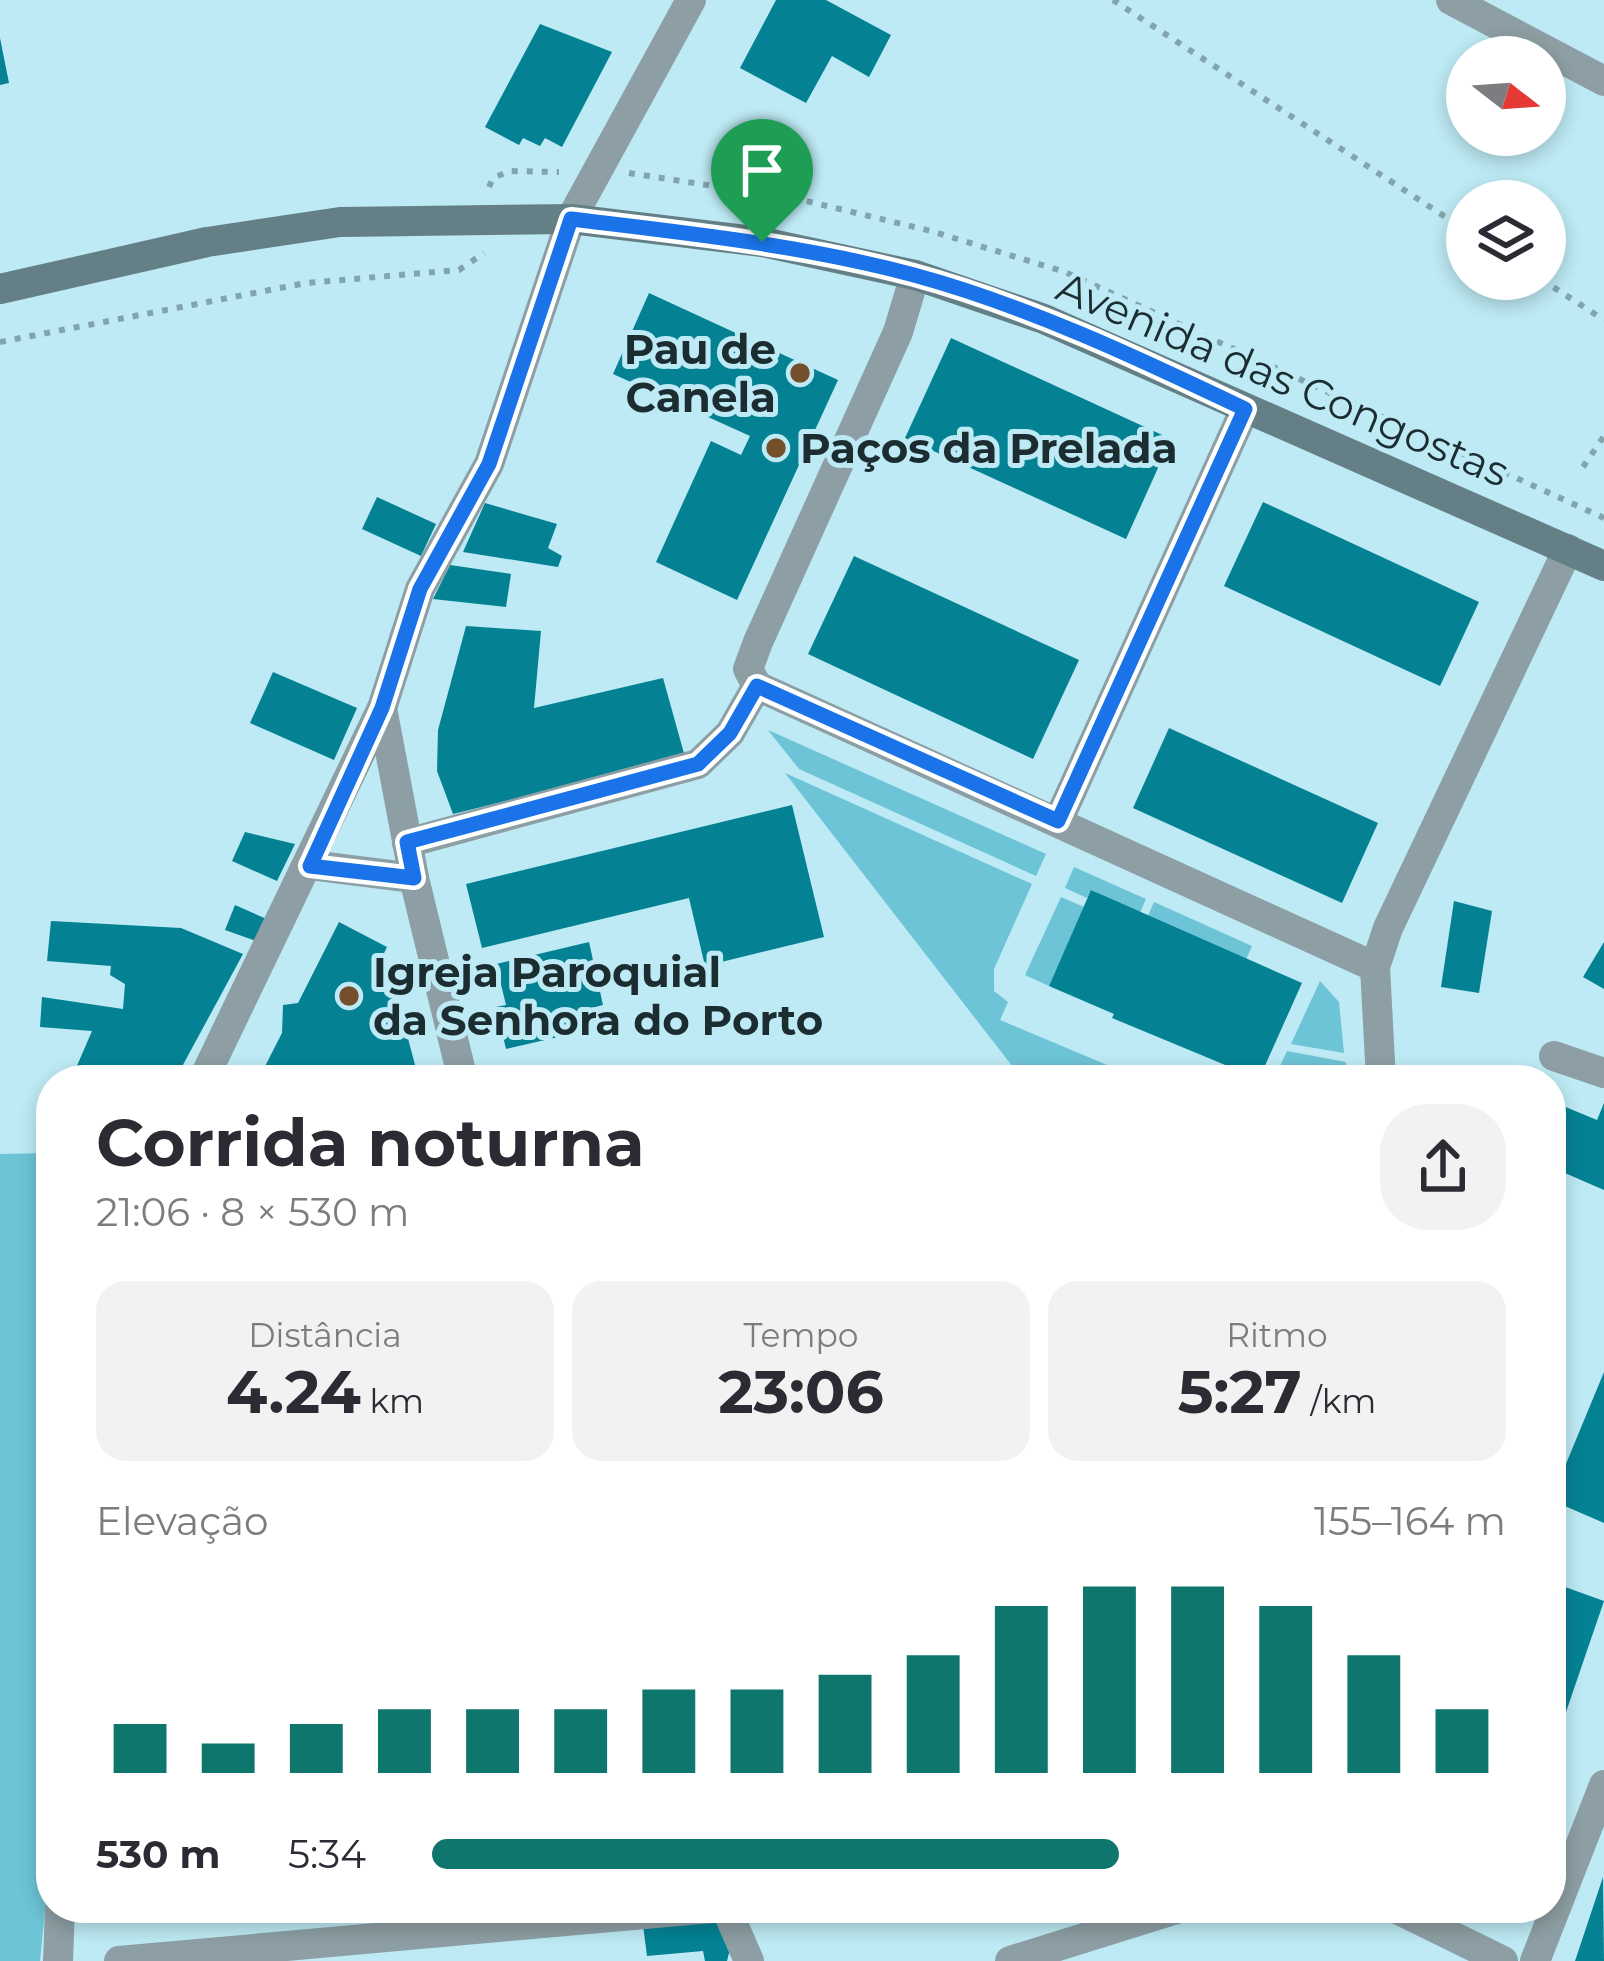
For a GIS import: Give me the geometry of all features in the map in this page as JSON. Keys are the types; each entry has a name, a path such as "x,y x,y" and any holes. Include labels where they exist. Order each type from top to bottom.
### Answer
{"main road":[{"name":"Avenida das Congostas","path":"0,289 207,242 340,222 571,219 762,242 915,275 1044,320 1604,566"}],"street":[{"path":"210,1065 382,708 420,589 489,464 571,219 691,0"},
{"path":"1451,0 1604,81"},
{"path":"915,275 898,332 758,642 748,669 757,686 1375,967"},
{"path":"1058,821 1245,409"},
{"path":"1380,1065 1375,967 1388,928 1568,549"},
{"path":"407,842 698,764 730,733 757,686"},
{"path":"382,708 414,878 459,1065"},
{"path":"310,866 414,878"},
{"path":"1554,1056 1604,1073"},
{"path":"1566,1882 1604,1786"},
{"path":"58,1961 59,1923"},
{"path":"119,1961 544,1923"},
{"path":"732,1923 744,1957"},
{"path":"1010,1961 1132,1923"},
{"path":"1426,1923 1503,1961"},
{"path":"1535,1961 1550,1923"}],"path":[{"path":"1113,0 1446,217"},
{"path":"1132,0 1136,15"},
{"path":"489,203 494,178 510,171 564,172"},
{"path":"0,342 306,284 460,270 486,251"},
{"path":"1566,295 1604,320"},
{"path":"1583,467 1604,436"}],"shaded area":[{"path":"768,730 1046,854 1036,876 799,769"},
{"path":"785,773 1032,884 994,969 994,991 1008,1002 1000,1020 1107,1065 1011,1065"},
{"path":"1074,867 1146,899 1139,915 1092,890 1087,898 1065,888"},
{"path":"1061,897 1084,907 1049,986 1025,975"},
{"path":"1154,902 1252,946 1245,962 1147,918"},
{"path":"1320,981 1339,1002 1344,1053 1291,1044"},
{"path":"1287,1051 1346,1062 1346,1065 1281,1065"},
{"path":"36,1153 36,1923 44,1923 40,1961 0,1961 0,1154"}],"building":[{"path":"776,0 826,0 891,35 869,77 832,56 806,103 740,68"},
{"path":"540,24 612,52 562,147 545,138 540,146 523,138 519,145 485,127"},
{"path":"0,38 9,83 0,85"},
{"name":"Paços da Prelada","path":"649,293 838,380 737,600 656,562 711,441 741,455 750,436 613,374"},
{"name":"Paços da Prelada","path":"951,338 1171,439 1126,539 905,438"},
{"path":"377,497 436,524 421,556 362,529"},
{"path":"1263,502 1479,602 1440,686 1224,586"},
{"path":"485,503 557,524 548,548 562,556 558,567 463,552"},
{"name":"Paços da Prelada","path":"854,556 1079,660 1033,759 808,654"},
{"path":"450,565 511,574 506,607 433,599"},
{"path":"466,626 541,631 534,708 663,678 685,757 453,814 437,771 438,730"},
{"path":"273,672 357,708 334,760 250,723"},
{"path":"1169,728 1378,823 1342,903 1133,808"},
{"path":"792,805 824,937 705,966 689,898 482,948 466,884"},
{"path":"245,832 295,844 277,881 232,861"},
{"path":"1091,890 1302,983 1265,1065 1225,1065 1049,986"},
{"path":"1454,901 1492,911 1479,993 1441,987"},
{"path":"235,905 269,920 259,942 225,930"},
{"path":"51,921 181,928 243,954 183,1065 77,1065 92,1031 40,1027 42,997 123,1009 125,984 110,975 111,966 47,961"},
{"name":"Igreja Paroquial da Senhora do Porto","path":"339,922 387,947 374,974 395,989 415,1065 266,1065 282,1033 283,1005 298,1003"},
{"path":"589,942 603,1005 588,1009 593,1029 506,1049 496,1007 506,1005 496,964"},
{"path":"1604,942 1604,989 1583,977"},
{"path":"1604,1103 1604,1190 1566,1174 1566,1107 1597,1120"},
{"path":"1604,1372 1604,1523 1566,1507 1566,1464"},
{"path":"1566,1587 1604,1601 1566,1712"},
{"path":"1603,1877 1604,1961 1575,1961"},
{"path":"719,1923 730,1949 727,1961 705,1961 703,1951 647,1956 643,1925"}],"place":[{"name":"Pau de Canela","path":"800,373"},
{"name":"Paços da Prelada","path":"776,448"},
{"name":"Igreja Paroquial da Senhora do Porto","path":"349,996"}],"route":[{"path":"571,219 762,242 915,275 1044,320 1245,409 1058,821 757,686 730,733 698,764 407,842 414,878 310,866 382,708 420,589 489,464 571,219"}]}
